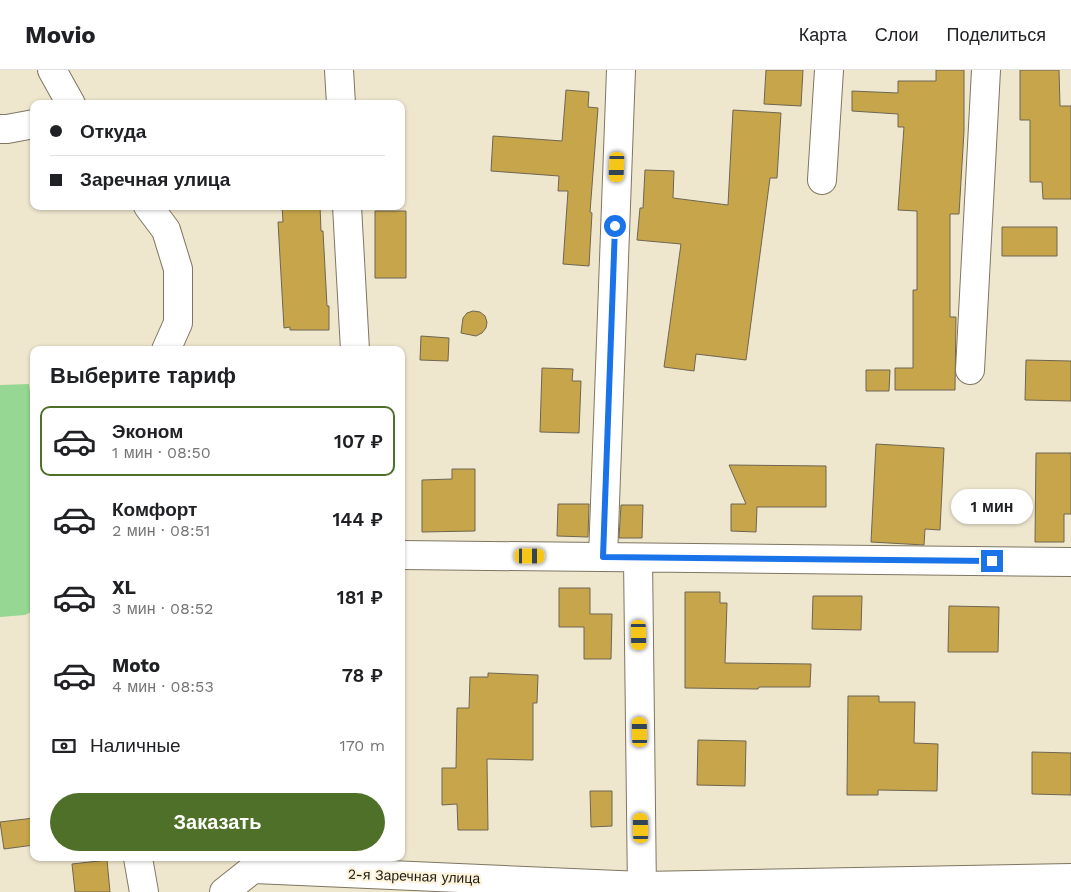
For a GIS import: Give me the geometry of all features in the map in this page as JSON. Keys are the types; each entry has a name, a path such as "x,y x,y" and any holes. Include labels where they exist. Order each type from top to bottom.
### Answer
{"street":[{"path":"52,70 69,100"},
{"path":"339,70 341,100"},
{"path":"603,557 621,70"},
{"path":"822,180 829,70"},
{"path":"970,370 986,70"},
{"path":"0,129 7,130 30,125"},
{"path":"151,210 166,230 178,269 178,323 168,346"},
{"path":"347,210 355,346"},
{"path":"405,555 1071,562"},
{"path":"638,558 642,889"},
{"path":"139,861 144,892"},
{"name":"2-я Заречная улица","path":"224,892 253,869 642,889 1071,878"}],"green space":[{"path":"29,384 30,612 25,615 0,617 0,385"}],"building":[{"path":"766,70 803,70 801,106 764,104"},
{"path":"936,70 964,70 964,131 959,214 950,214 950,317 956,317 955,390 895,390 895,368 913,368 913,290 917,290 917,211 898,210 904,127 898,127 898,114 852,111 852,91 898,93 898,81 936,81"},
{"path":"1020,70 1059,70 1060,106 1071,106 1071,199 1043,199 1042,182 1030,182 1030,120 1020,120"},
{"path":"566,90 589,92 588,107 598,108 590,212 592,213 589,266 563,264 568,191 558,191 559,176 491,171 493,136 562,141"},
{"path":"733,110 781,113 777,178 770,178 746,360 696,354 694,371 664,367 681,244 637,240 640,208 643,208 645,170 674,171 673,198 728,205"},
{"path":"282,210 320,210 327,306 329,306 329,330 290,330 290,327 284,328 278,222 283,222"},
{"path":"375,211 406,211 406,278 375,278"},
{"path":"1002,227 1057,227 1057,256 1002,256"},
{"path":"473,311 480,312 485,316 487,322 486,328 476,336 461,333 463,318 467,313"},
{"path":"421,336 449,338 448,361 420,360"},
{"path":"1026,360 1071,361 1071,401 1025,400"},
{"path":"542,368 573,369 572,381 581,381 579,433 540,432"},
{"path":"866,370 890,370 889,391 866,391"},
{"path":"876,444 944,448 940,530 925,529 924,545 871,542"},
{"path":"1036,453 1071,453 1071,514 1064,514 1064,542 1035,542"},
{"path":"729,465 826,466 826,507 757,507 756,532 731,531 731,504 746,504"},
{"path":"452,469 475,469 475,531 422,532 422,480 452,479"},
{"path":"558,504 589,504 588,537 557,536"},
{"path":"621,505 643,505 642,538 619,538"},
{"path":"559,588 590,588 590,614 612,614 611,659 584,659 584,627 559,627"},
{"path":"685,592 720,592 720,603 727,603 725,663 811,664 810,687 759,687 758,689 685,688"},
{"path":"813,596 862,596 861,630 812,629"},
{"path":"949,606 999,607 998,652 948,652"},
{"path":"488,673 538,675 537,703 533,703 533,760 487,759 488,830 458,830 457,804 442,805 442,768 456,768 457,708 469,708 470,677 488,677"},
{"path":"848,696 879,696 879,702 915,702 914,743 938,744 937,791 878,790 878,795 847,795"},
{"path":"698,740 746,741 745,786 697,785"},
{"path":"1032,752 1071,753 1071,795 1032,794"},
{"path":"590,791 612,791 612,826 591,827"},
{"path":"30,818 30,846 4,849 0,822"},
{"path":"107,861 110,892 75,892 72,864"}],"route":[{"path":"615,226 603,557 992,561"}]}
